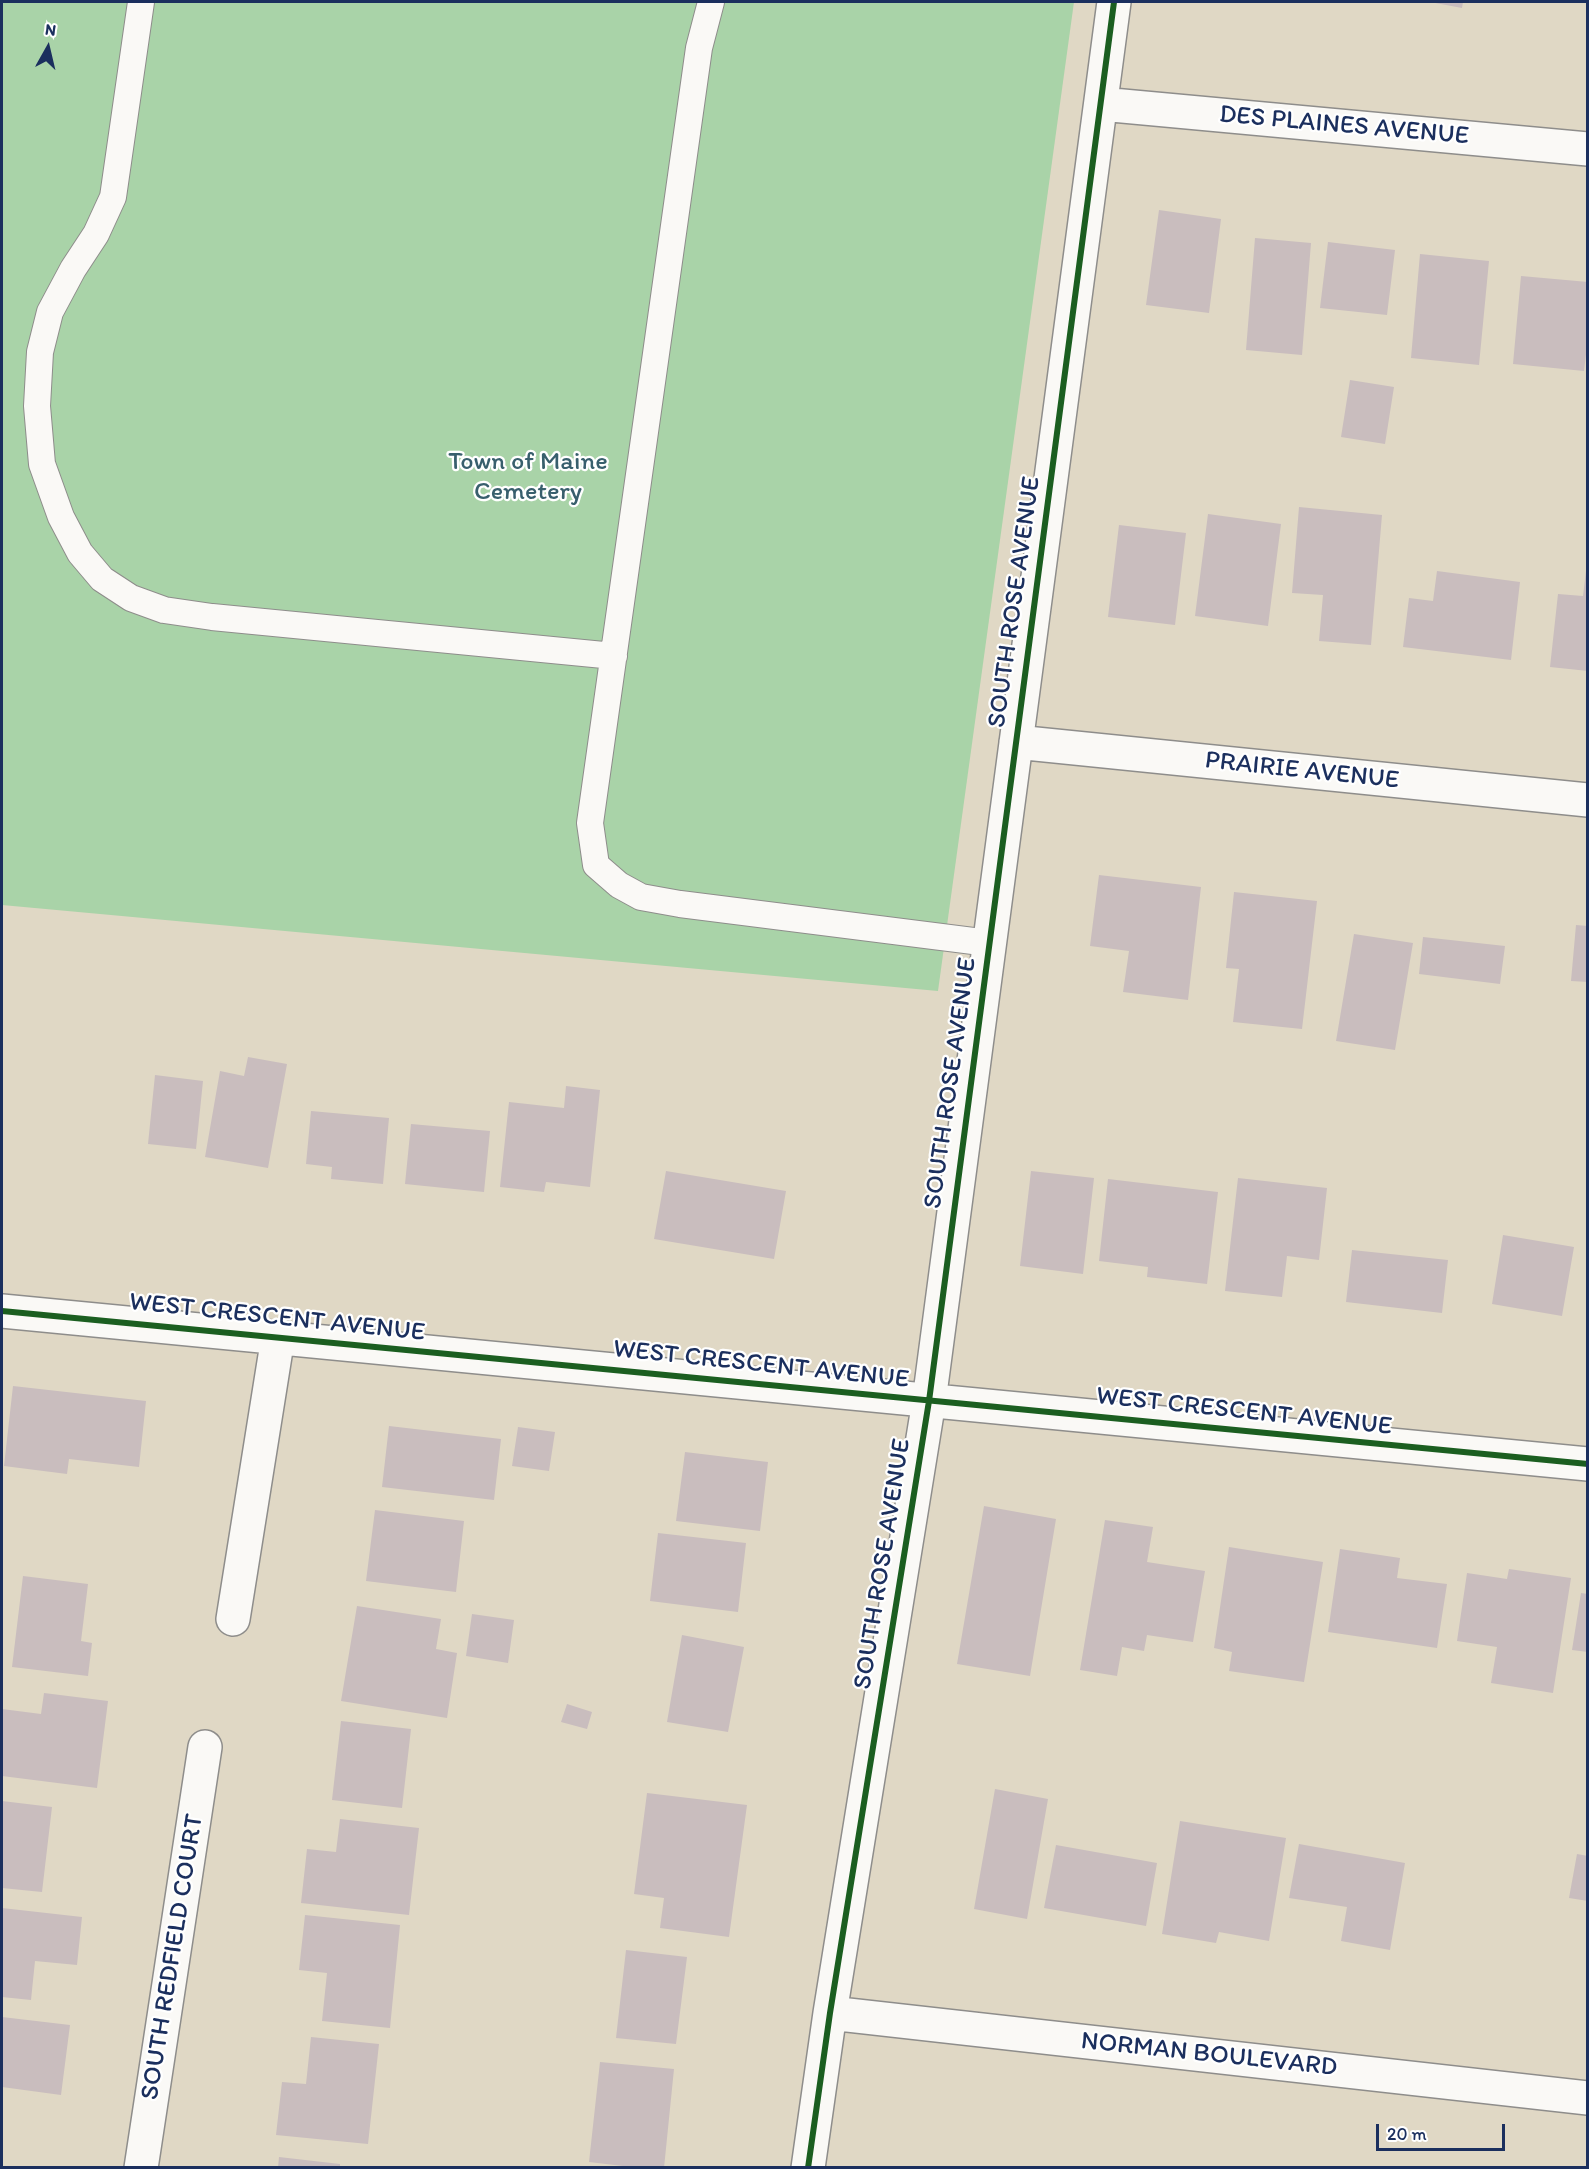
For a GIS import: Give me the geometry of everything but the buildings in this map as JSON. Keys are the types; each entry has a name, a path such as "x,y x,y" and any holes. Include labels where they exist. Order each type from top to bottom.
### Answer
{"street":[{"name":"SOUTH ROSE AVENUE","path":"808,2168 830,2013 929,1401 1114,2"},
{"name":"DES PLAINES AVENUE","path":"1101,104 1587,149"},
{"name":"PRAIRIE AVENUE","path":"1016,742 1587,800"},
{"name":"WEST CRESCENT AVENUE","path":"2,1311 1587,1464"},
{"path":"234,1619 278,1337"},
{"name":"SOUTH REDFIELD COURT","path":"141,2168 205,1747"},
{"name":"NORMAN BOULEVARD","path":"830,2013 1587,2098"}],"lane":[{"path":"141,2 112,197 96,234 73,269 50,312 40,352 37,406 42,464 61,517 80,553 102,579 131,598 164,610 224,618 614,656"},
{"path":"711,2 699,48 590,823 596,865 619,885 641,897 680,904 989,943"}],"green space":[{"name":"Town of Maine Cemetery","path":"2,2 1074,2 938,991 2,905"}],"cycle path":[{"path":"808,2168 830,2013 929,1401 1114,2"},
{"path":"2,1311 1588,1464"}]}
